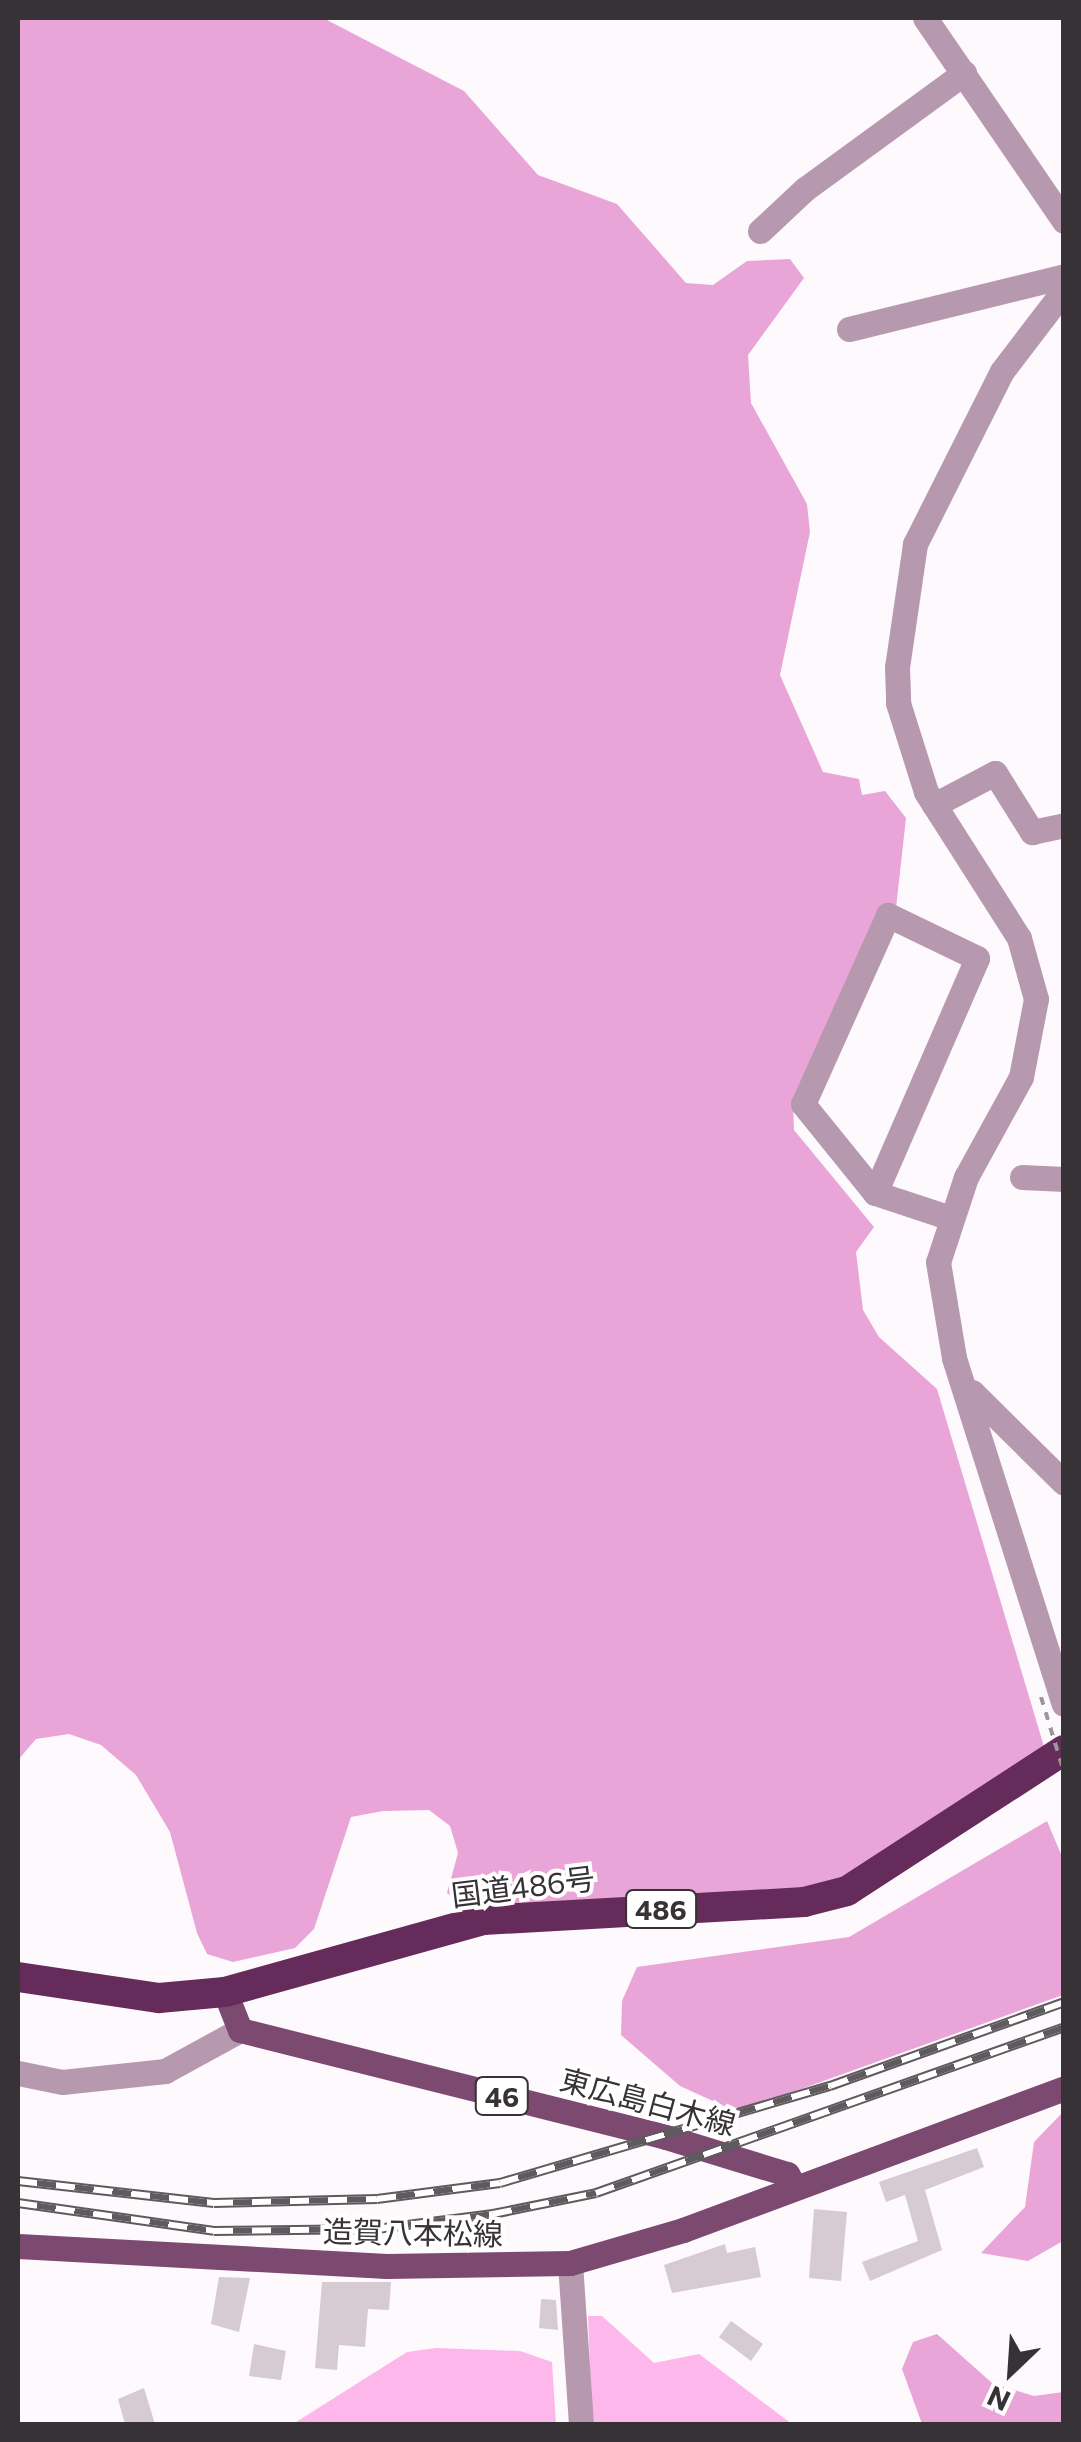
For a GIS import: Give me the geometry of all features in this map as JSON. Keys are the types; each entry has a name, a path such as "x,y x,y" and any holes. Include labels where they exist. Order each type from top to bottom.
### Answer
{"highway":[{"name":"国道486号","path":"18,1977 159,1998 225,1992 483,1920 587,1910 762,1910 847,1890 1064,1750"}],"main road":[{"path":"225,1992 240,2030"},
{"name":"東広島白木線","path":"240,2030 666,2137 787,2174 796,2187"},
{"path":"796,2187 1064,2088"},
{"name":"造賀八本松線","path":"20,2249 350,2265 570,2262 796,2187"}],"street":[{"path":"924,18 1064,220"},
{"path":"760,231 804,189 964,73"},
{"path":"849,330 1064,276"},
{"path":"1055,1697 963,1382 938,1262 948,1217 1021,1076 1036,999 1018,938 934,805 898,702 901,602 914,544 1002,371 1064,290"},
{"path":"934,805 995,773 1032,832 1064,825"},
{"path":"875,1193 977,958 888,915 804,1104 875,1193 948,1217"},
{"path":"1022,1177 1064,1179"},
{"path":"963,1382 1064,1483"},
{"path":"18,2073 62,2082 166,2071 240,2030"},
{"path":"570,2262 582,2424"}],"path":[{"path":"1055,1697 1064,1772"}],"shaded area":[{"path":"18,18 323,18 464,91 538,175 617,204 686,283 713,285 747,261 790,259 804,278 748,355 751,403 807,504 810,532 780,675 823,772 859,779 862,795 885,791 906,818 895,917 793,1103 794,1130 874,1227 856,1252 863,1310 879,1337 937,1389 1045,1750 863,1871 817,1888 551,1907 461,1903 447,1893 458,1853 450,1826 429,1810 383,1811 351,1817 314,1929 295,1948 233,1962 207,1954 197,1933 170,1832 136,1775 101,1745 69,1734 36,1739 18,1760"},
{"path":"1047,1821 1063,1859 1063,1995 737,2112 680,2086 621,2035 622,2001 637,1967 849,1937"},
{"path":"1063,2112 1063,2241 1028,2261 981,2253 1025,2207 1034,2142"},
{"path":"588,2316 602,2316 654,2363 699,2354 792,2424 592,2424"},
{"path":"937,2334 992,2383 1034,2396 1063,2392 1063,2424 922,2424 902,2369 913,2342"},
{"path":"436,2348 520,2351 552,2362 556,2424 293,2424 407,2352"}],"building":[{"path":"977,2148 984,2167 925,2190 942,2250 870,2281 862,2262 918,2241 905,2195 886,2202 879,2182"},
{"path":"814,2209 847,2212 841,2281 809,2278"},
{"path":"725,2244 727,2253 755,2247 761,2277 672,2293 664,2265"},
{"path":"219,2277 250,2278 239,2332 211,2324"},
{"path":"322,2282 391,2282 389,2310 368,2309 365,2347 339,2345 337,2370 315,2368"},
{"path":"541,2299 556,2300 558,2330 539,2328"},
{"path":"731,2321 763,2344 751,2361 719,2337"},
{"path":"254,2344 286,2351 281,2380 249,2376"},
{"path":"144,2388 155,2424 125,2424 118,2399"}],"railway":[{"path":"18,2181 214,2203 377,2199 500,2183 830,2086 1064,2002"},
{"path":"18,2203 214,2231 376,2229 493,2214 596,2193 1064,2027"}]}
